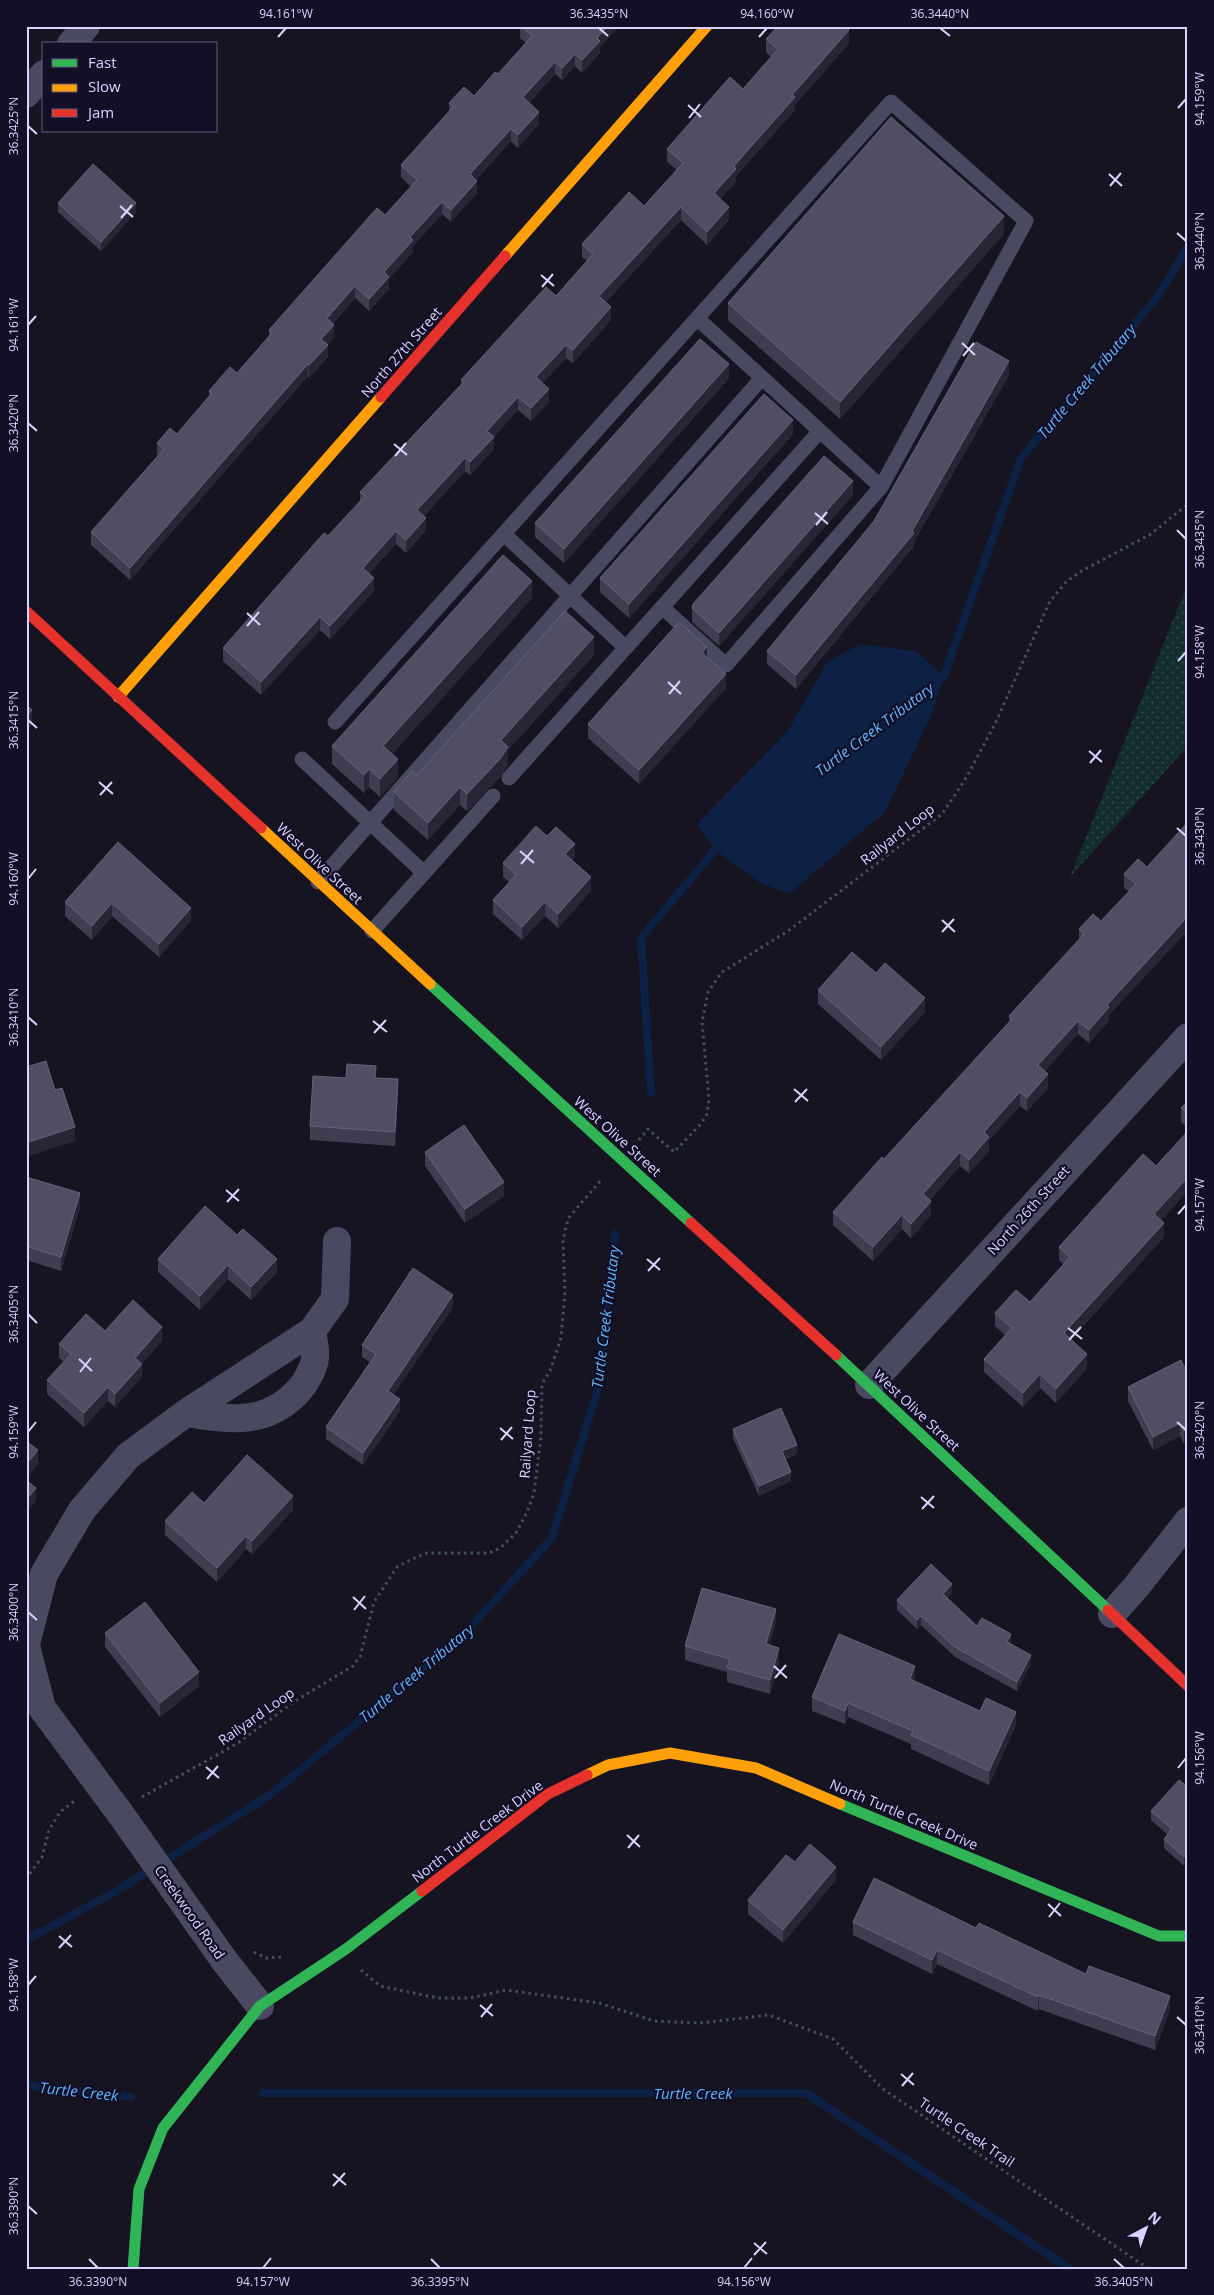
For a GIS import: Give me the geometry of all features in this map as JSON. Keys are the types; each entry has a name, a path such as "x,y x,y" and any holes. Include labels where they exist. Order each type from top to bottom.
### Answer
{"street":[{"path":"73,42 86,26"},
{"name":"North 27th Street","path":"118,697 706,26"},
{"path":"26,94 42,76"},
{"name":"West Olive Street","path":"26,612 318,882 869,1384 1188,1686"},
{"name":"North 26th Street","path":"869,1384 1188,1036"},
{"path":"26,1645 44,1574 82,1510 128,1456 186,1413 312,1331 335,1299 337,1240"},
{"path":"186,1413 226,1420 260,1416 288,1402 305,1383 315,1359 312,1331"},
{"path":"1112,1614 1188,1521"},
{"name":"Creekwood Road","path":"26,1645 42,1708 129,1808 195,1919 260,2006"},
{"name":"North Turtle Creek Drive","path":"133,2269 140,2189 162,2128 260,2006 346,1949 548,1794 608,1765 670,1753 756,1768 930,1842 1160,1936 1188,1936"}],"lane":[{"path":"335,722 891,102 1026,221 881,487 726,665 662,607"},
{"path":"697,318 881,487"},
{"path":"318,882 762,378"},
{"path":"509,778 820,431"},
{"path":"504,534 626,648"},
{"path":"302,759 424,873"},
{"path":"372,931 493,796"}],"path":[{"name":"Railyard Loop","path":"648,1129 674,1152 701,1124 707,1114 708,1099 702,1022 708,992 722,972 788,932 942,814 966,778 995,724 1050,601 1067,581 1080,572 1151,534 1188,504"},
{"name":"Railyard Loop","path":"129,1808 238,1744 295,1701 352,1666 360,1657 374,1602 397,1568 427,1553 490,1553 500,1548 516,1533 534,1494 541,1436 542,1384 550,1371 561,1338 565,1293 564,1242 566,1226 570,1216 598,1184"},
{"path":"26,1879 42,1857 49,1830 60,1812 79,1798"},
{"path":"253,1951 266,1958 287,1957"},
{"name":"Turtle Creek Trail","path":"364,1974 380,1986 438,1998 470,1998 506,1990 599,2003 654,2021 700,2023 769,2015 832,2039 883,2089 1149,2269"}],"green space":[{"path":"1188,583 1188,746 1070,877"}],"water":[{"path":"860,644 915,651 944,676 931,716 885,812 789,894 759,882 715,850 697,824 788,731 827,662"}],"building":[{"path":"521,26 608,26 597,38 600,41 582,60 575,54 562,68 555,62 523,97 539,112 518,135 511,129 470,174 477,181 451,210 442,202 410,237 413,240 384,272 389,277 369,299 355,286 327,318 334,325 321,339 328,345 308,364 130,568 91,532 164,449 157,443 170,428 177,434 212,393 209,391 230,367 237,373 272,333 269,330 377,208 385,215 417,180 401,165 453,107 449,103 464,87 474,96 495,72 498,74 532,36"},
{"path":"778,26 845,26 849,30 792,95 795,97 734,166 736,169 714,193 729,207 707,232 681,207 599,296 611,307 573,350 566,345 536,377 549,389 531,408 518,397 487,431 494,437 470,462 465,458 417,510 426,518 406,540 396,531 363,568 374,578 330,626 320,617 261,682 223,648 324,533 328,536 365,496 360,492 464,382 461,380 546,287 556,296 593,254 582,244 629,192 644,206 683,163 667,149 730,77 743,89 778,49 766,39"},
{"path":"891,117 1004,216 840,402 728,303"},
{"path":"93,164 136,203 101,242 58,203"},
{"path":"700,339 729,364 564,549 535,523"},
{"path":"976,342 1009,361 912,531 914,533 796,675 767,651 874,521"},
{"path":"764,394 793,420 629,604 600,578"},
{"path":"824,456 853,481 719,633 692,608 693,604"},
{"path":"503,555 532,581 383,746 398,759 380,779 369,769 364,775 332,746"},
{"path":"565,611 594,637 501,740 508,747 500,759 467,794 460,787 428,823 394,792 412,771 417,775"},
{"path":"679,622 707,647 702,653 726,674 639,770 588,724"},
{"path":"26,704 32,710 26,717"},
{"path":"1188,822 1188,916 1107,1005 1109,1007 1089,1030 1078,1021 1038,1065 1048,1074 1027,1098 1020,1092 984,1132 989,1137 969,1160 960,1152 923,1194 931,1201 911,1224 902,1215 873,1247 833,1212 1012,1019 1009,1016 1084,934 1079,929 1093,914 1101,921 1136,884 1124,874 1138,859 1147,867"},
{"path":"536,826 547,836 556,827 575,844 565,854 591,877 558,914 545,902 522,927 493,900 516,875 503,863"},
{"path":"118,842 191,908 159,944 112,903 92,926 65,902"},
{"path":"852,952 876,973 885,963 925,998 881,1047 818,990"},
{"path":"46,1061 55,1090 62,1088 75,1127 26,1143 26,1067"},
{"path":"347,1064 376,1066 375,1078 398,1079 395,1132 310,1126 313,1076 346,1078"},
{"path":"1188,1101 1188,1114 1181,1108"},
{"path":"464,1125 504,1182 465,1209 425,1152"},
{"path":"1188,1131 1188,1177 1154,1214 1164,1223 1064,1333 1087,1354 1056,1389 1040,1374 1023,1393 984,1359 1012,1328 995,1313 1016,1290 1030,1302 1070,1257 1059,1247 1143,1154 1156,1166"},
{"path":"26,1177 80,1193 61,1257 26,1246"},
{"path":"205,1206 237,1235 243,1229 277,1259 251,1287 228,1265 200,1296 158,1259"},
{"path":"413,1268 453,1295 388,1391 400,1399 363,1453 326,1427 376,1354 362,1345"},
{"path":"133,1300 162,1327 135,1358 142,1364 115,1394 108,1387 84,1413 47,1380 71,1354 59,1344 86,1314 105,1331"},
{"path":"1181,1360 1184,1367 1188,1365 1188,1429 1184,1431 1180,1423 1153,1437 1128,1387"},
{"path":"781,1408 797,1445 782,1451 791,1472 759,1486 733,1429"},
{"path":"26,1441 38,1450 26,1465"},
{"path":"247,1455 293,1496 252,1541 246,1536 217,1568 165,1521 192,1492 204,1503"},
{"path":"26,1480 36,1488 26,1500"},
{"path":"931,1564 952,1584 943,1594 977,1626 982,1618 1011,1634 1007,1642 1031,1655 1017,1682 955,1647 921,1616 917,1620 897,1600"},
{"path":"702,1588 776,1609 766,1644 779,1648 770,1680 727,1668 730,1659 685,1646"},
{"path":"145,1602 199,1672 160,1703 105,1633"},
{"path":"839,1634 915,1666 910,1679 980,1711 986,1698 1016,1712 989,1771 911,1735 913,1731 848,1703 845,1711 812,1697"},
{"path":"1179,1780 1188,1787 1188,1852 1184,1857 1164,1839 1172,1829 1151,1811"},
{"path":"810,1844 836,1867 783,1930 748,1900 786,1855 795,1862"},
{"path":"874,1878 976,1928 979,1923 1086,1974 1089,1966 1170,1996 1155,2036 1039,1995 1038,1997 937,1950 932,1960 853,1922"}],"waterway":[{"name":"Turtle Creek Tributary","path":"937,682 944,676 1021,458 1158,296 1188,247"},
{"name":"Turtle Creek Tributary","path":"651,1092 641,938 722,844"},
{"name":"Turtle Creek Tributary","path":"26,1940 113,1893 270,1795 465,1633 552,1538 597,1392 615,1234"},
{"name":"Turtle Creek","path":"26,2085 131,2097"},
{"name":"Turtle Creek","path":"263,2093 806,2093 1070,2269"}],"traffic: fast":[{"path":"430,984 691,1223"},
{"path":"836,1355 1108,1610"},
{"path":"840,1804 1159,1936 1188,1936"},
{"path":"133,2269 139,2189 163,2128 260,2006 346,1949 422,1891"}],"traffic: slow":[{"path":"505,256 707,26"},
{"path":"118,697 381,397"},
{"path":"261,828 430,984"},
{"path":"587,1775 608,1765 670,1753 756,1768 840,1804"}],"traffic: jam":[{"path":"381,397 505,256"},
{"path":"26,611 261,828"},
{"path":"691,1223 836,1355"},
{"path":"1108,1610 1188,1686"},
{"path":"422,1891 548,1794 587,1775"}]}
